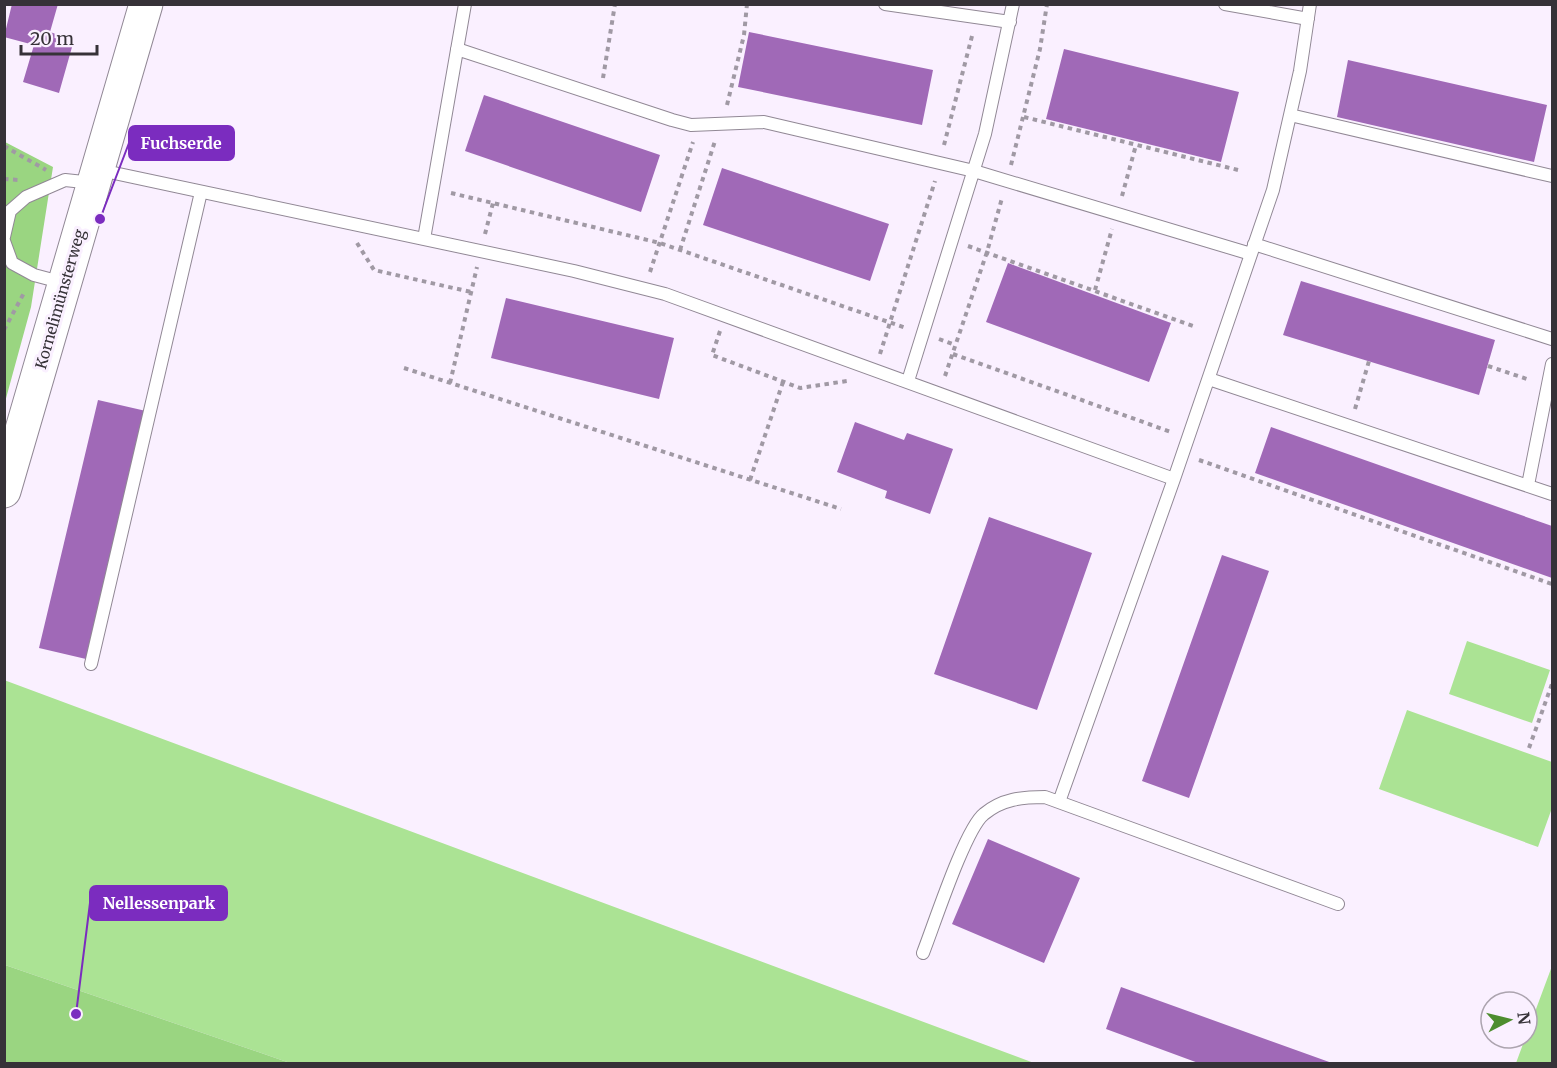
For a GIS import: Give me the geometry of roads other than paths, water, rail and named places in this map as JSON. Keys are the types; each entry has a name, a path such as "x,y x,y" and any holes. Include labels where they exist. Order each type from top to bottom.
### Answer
{"street":[{"name":"Kornelimünsterweg","path":"4,491 49,279 146,4"}],"lane":[{"path":"424,239 465,4"},
{"path":"885,4 1010,22"},
{"path":"908,381 974,171 1013,4"},
{"path":"1225,4 1308,19"},
{"path":"1059,802 1183,454 1273,190 1290,115 1310,4"},
{"path":"457,49 672,120 699,124 764,122 974,171 1253,249 1552,339"},
{"path":"1290,115 1552,176"},
{"path":"49,279 12,263 4,239 10,211 26,197 85,178 201,192 480,251 644,289 725,315 1174,479"},
{"path":"91,664 201,192"},
{"path":"1528,485 1552,364"},
{"path":"1209,379 1552,494"},
{"path":"923,953 970,833 982,815 1000,803 1023,797 1045,797 1338,903"}],"place":[{"name":"Fuchserde","path":"100,219"},
{"name":"Nellessenpark","path":"76,1014"}]}
